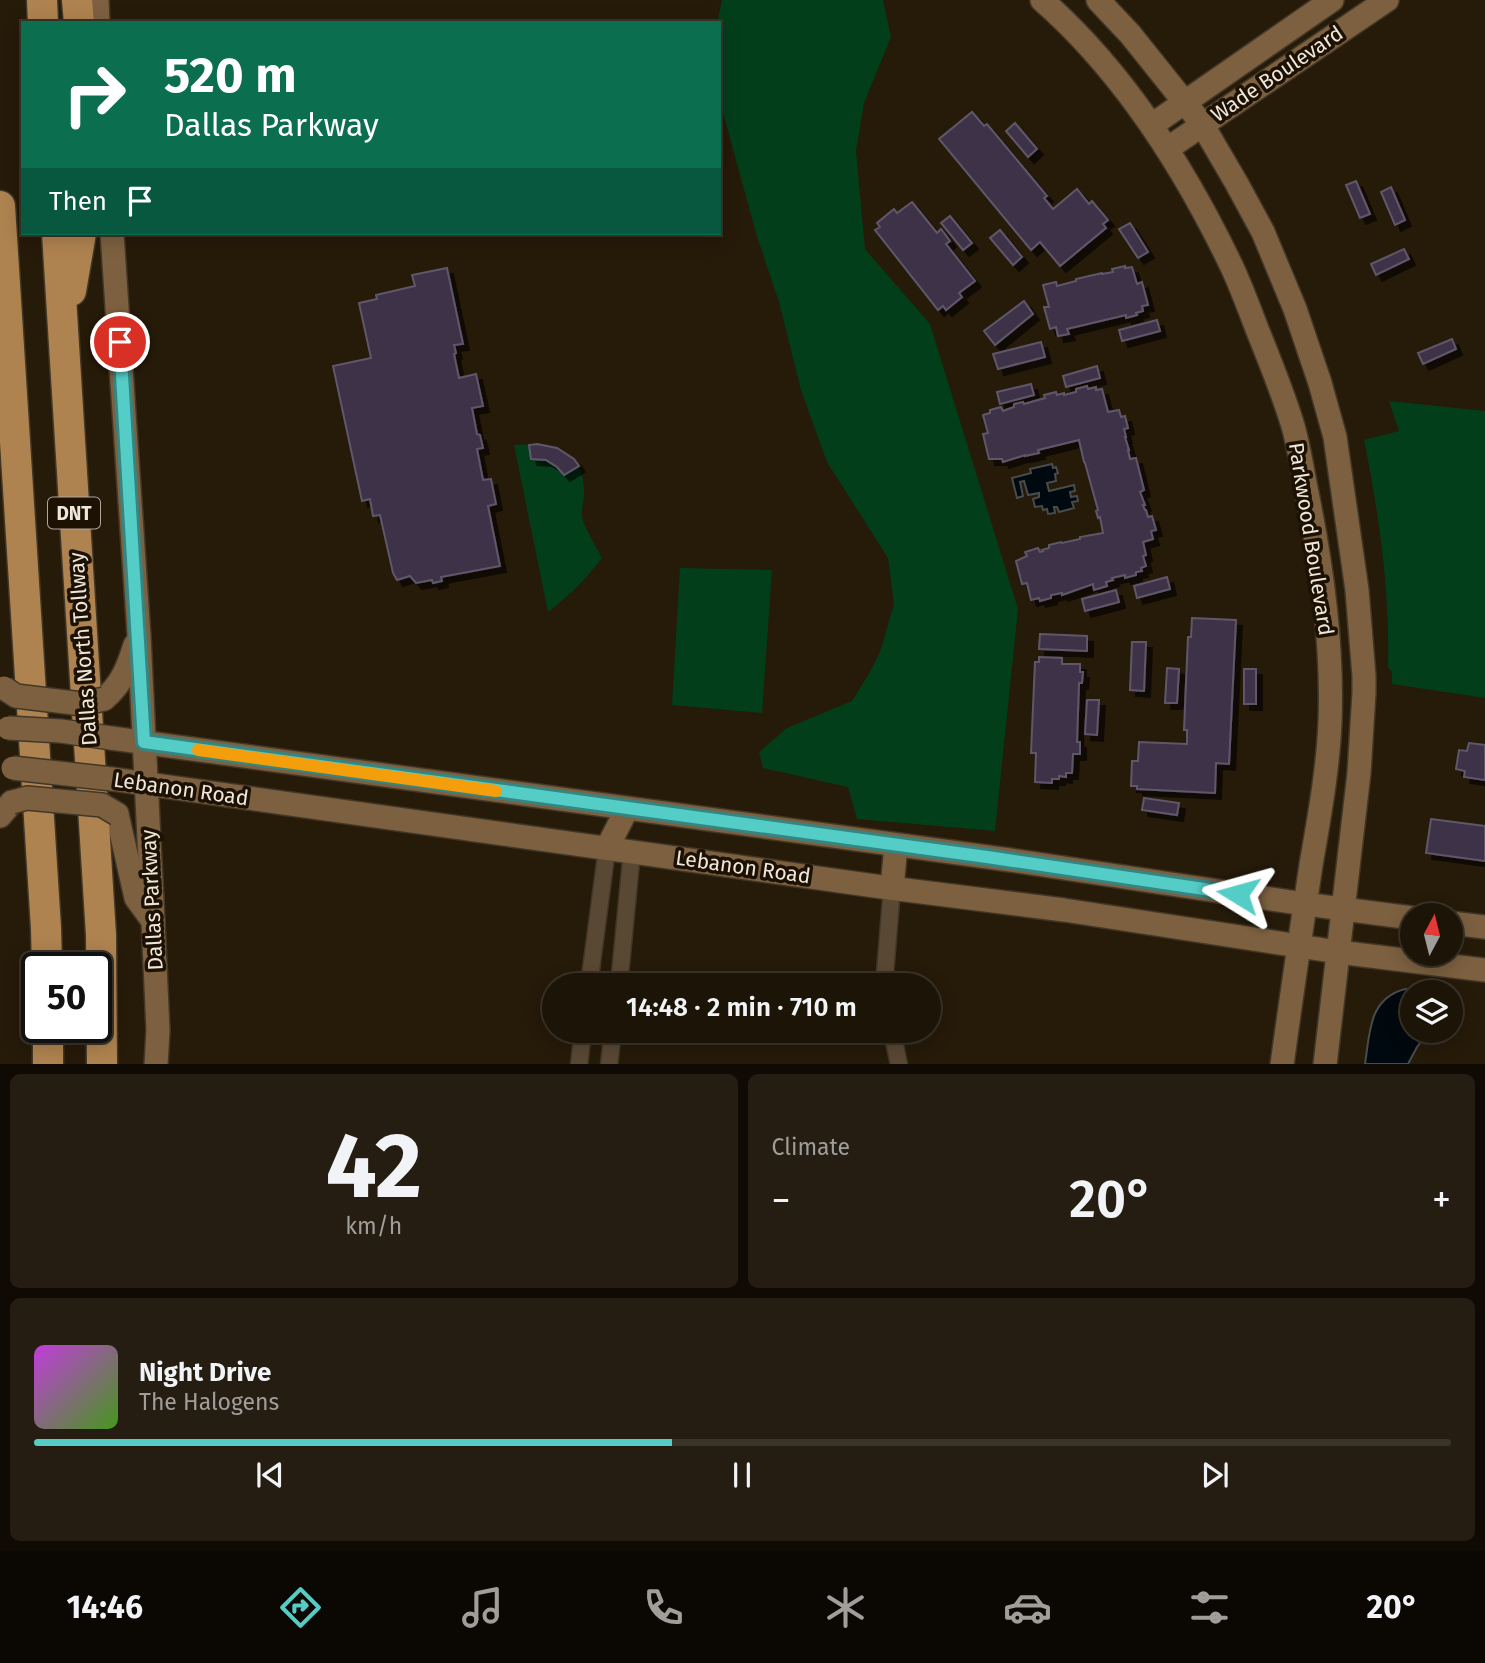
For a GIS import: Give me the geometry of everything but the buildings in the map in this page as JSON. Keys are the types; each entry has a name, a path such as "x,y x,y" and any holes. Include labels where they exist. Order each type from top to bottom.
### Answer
{"highway":[{"path":"42,0 43,21"},
{"path":"78,0 79,21"},
{"name":"DNT","path":"0,206 47,952"},
{"name":"Dallas North Tollway","path":"57,235 101,935 102,1064"},
{"path":"63,333 81,235"},
{"path":"0,358 13,411"},
{"path":"48,1043 48,1064"}],"main road":[{"path":"97,0 98,21"},
{"name":"Parkwood Boulevard","path":"1042,0 1067,22 1126,90 1167,149 1232,266 1266,350 1295,434 1318,549 1328,637 1330,683 1323,787 1282,1064"},
{"name":"Parkwood Boulevard","path":"1098,0 1130,34 1202,124 1237,184 1263,232 1295,309 1335,437 1357,590 1364,676 1359,773 1325,1064"},
{"name":"Wade Boulevard","path":"1152,125 1332,0"},
{"name":"Wade Boulevard","path":"1167,149 1387,0"},
{"name":"Dallas Parkway","path":"112,235 139,636 158,1030 156,1064"},
{"path":"1295,434 1329,414"},
{"path":"1295,434 1335,437"},
{"path":"2,685 16,696 82,704 104,699 116,690 139,636"},
{"name":"Lebanon Road","path":"4,727 144,742 1010,860 1400,916"},
{"name":"Lebanon Road","path":"6,768 111,779 1064,910 1338,952 1485,970"},
{"path":"6,809 27,798 102,805 117,814 136,898 153,921"},
{"path":"607,848 627,808"},
{"path":"627,808 632,851"},
{"path":"892,888 896,845"},
{"path":"1463,924 1485,927"}],"street":[{"path":"591,973 607,848"},
{"path":"619,973 632,851"},
{"path":"885,973 892,888"},
{"path":"579,1064 582,1043"},
{"path":"609,1064 612,1043"},
{"path":"894,1043 899,1064"}],"green space":[{"path":"722,0 883,0 891,37 864,103 856,151 865,249 930,324 1018,609 995,831 857,819 848,787 763,768 759,752 787,728 852,701 880,652 894,604 888,558 827,462 801,390 779,302 756,233 721,105 721,21 717,21"},
{"path":"1389,401 1485,411 1485,698 1392,684 1392,672 1388,667 1382,553 1364,440 1399,431"},
{"path":"537,444 564,451 571,456 580,470 584,489 582,517 602,558 577,587 548,612 514,445"},
{"path":"680,568 772,570 762,713 672,705"}],"shaded area":[{"path":"1052,464 1058,473 1055,474 1056,481 1047,483 1049,491 1074,485 1075,491 1070,492 1071,497 1077,496 1078,501 1072,502 1074,508 1059,512 1057,507 1054,507 1055,513 1048,514 1047,509 1043,510 1042,506 1035,507 1033,499 1039,497 1039,493 1028,495 1024,481 1020,482 1023,496 1017,498 1012,478 1031,473 1030,469"},
{"path":"1400,991 1400,1043 1420,1043 1408,1064 1365,1064 1370,1029 1377,1009"}],"slow traffic":[{"path":"198,750 496,791"}],"route":[{"path":"120,342 144,742 987,857 1238,894"}]}
